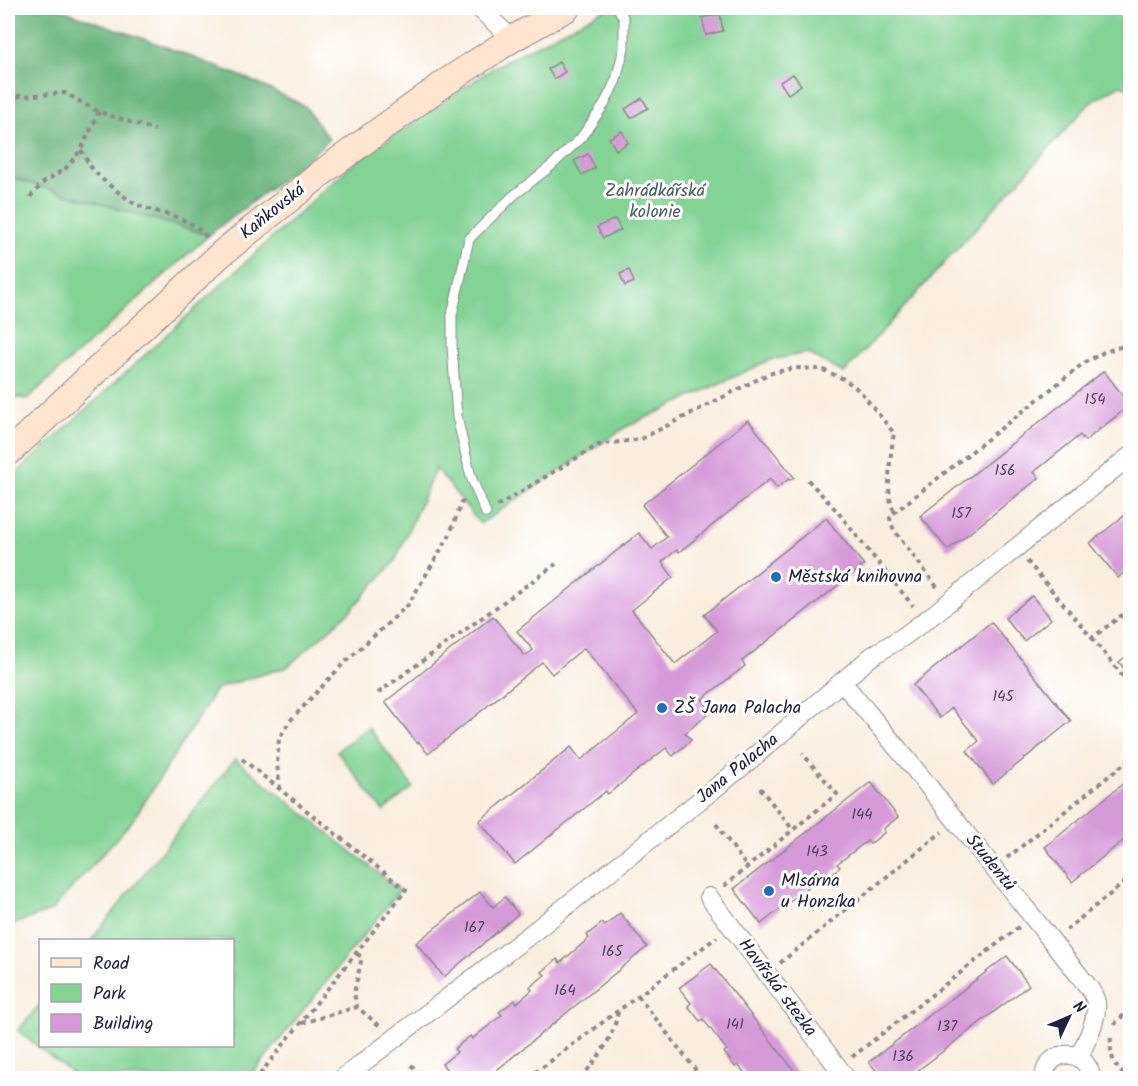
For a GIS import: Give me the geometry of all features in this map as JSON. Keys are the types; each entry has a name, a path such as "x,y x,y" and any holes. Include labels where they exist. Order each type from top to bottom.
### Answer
{"street":[{"path":"479,8 512,39"},
{"name":"Kaňkovská","path":"8,453 221,254 328,168 446,82 512,39 567,8"},
{"name":"Jana Palacha","path":"344,1078 725,780 872,656 903,637 948,603 1131,456"},
{"name":"Studentů","path":"842,682 909,762 1090,989 1096,999 1095,1012 1079,1057"},
{"name":"Havířská stezka","path":"716,892 731,926 842,1073"},
{"path":"1044,1078 1047,1066 1052,1060 1065,1055 1079,1057 1088,1068 1090,1078"}],"lane":[{"path":"486,513 472,478 457,417 452,315 469,239 513,196 580,139 604,105 616,80 624,48 624,19 618,8"}],"path":[{"path":"8,97 65,93 99,112 155,130"},
{"path":"30,197 44,182 65,169 81,150 99,112"},
{"path":"81,150 96,174 130,200 154,211 180,217 201,229 221,254"},
{"path":"948,603 894,530 890,518 1084,363 1104,352 1131,344"},
{"path":"486,513 598,445 641,440 768,374 794,368 821,369 844,379 860,390 894,433 889,460 889,479 892,508 895,512"},
{"path":"280,790 277,764 279,739 289,722 342,665 408,605 449,536 472,478"},
{"path":"808,480 836,510 914,607 906,613"},
{"path":"1016,549 1131,685"},
{"path":"378,693 556,564"},
{"path":"1092,638 1131,609"},
{"path":"716,892 837,794 801,753"},
{"path":"242,759 406,890 257,1078"},
{"path":"1003,861 1131,759"},
{"path":"760,788 793,830"},
{"path":"716,824 747,867"},
{"path":"766,974 945,830"},
{"path":"1062,934 1131,878"},
{"path":"842,1073 1022,924"},
{"path":"528,1078 731,926"},
{"path":"357,954 362,957 354,993 357,1007 381,1027"},
{"path":"638,996 702,1078"},
{"path":"302,1023 357,1007"},
{"path":"1129,1078 1123,1075 1117,1067 1111,1054 1110,1040 1116,1022 1131,1010"},
{"path":"581,1078 607,1043 615,1026 618,1011"},
{"path":"1126,1014 1131,1019"},
{"path":"411,1065 424,1078"}],"green space":[{"path":"8,8 57,8 246,78 305,106 329,139 309,158 209,235 8,177"},
{"name":"Zahrádkářská kolonie","path":"607,8 1130,8 1130,88 1120,85 1091,102 844,373 807,353 770,360 626,427 480,524 436,468 395,561 349,612 287,667 217,688 133,820 51,911 8,926 8,481 350,166 496,66"},
{"path":"8,177 209,235 27,399 8,396"},
{"path":"368,727 413,787 383,811 337,751"},
{"path":"235,759 400,890 249,1078 78,1078 18,1031 39,1005 39,1047 234,1047 234,939 92,939"}],"building":[{"path":"720,14 723,31 706,35 702,18"},
{"path":"559,62 565,72 554,79 548,69"},
{"path":"793,74 801,85 788,94 780,82"},
{"path":"642,98 648,108 631,118 625,109"},
{"path":"622,131 628,143 616,150 609,138"},
{"path":"588,154 595,168 582,175 574,161"},
{"path":"615,219 621,230 603,238 597,227"},
{"path":"629,270 634,282 625,286 620,274"},
{"path":"1104,371 1130,405 1085,441 1080,435 1034,472 1039,478 948,550 920,516"},
{"path":"748,420 794,477 777,488 770,479 679,552 677,550 662,562 673,577 632,610 675,664 717,631 704,615 826,518 864,565 742,661 745,666 702,699 712,711 685,733 691,740 673,756 666,748 608,794 606,791 515,864 479,821 571,747 581,760 638,714 584,648 552,674 542,662 428,754 385,702 493,616 525,656 533,650 517,631 639,533 652,549 667,537 642,505"},
{"path":"1130,511 1130,567 1118,578 1090,543"},
{"path":"1032,596 1051,619 1024,641 1005,618"},
{"path":"991,622 1071,721 993,784 967,751 979,741 952,708 940,718 913,685"},
{"path":"1130,653 1130,676 1119,662"},
{"path":"1130,778 1130,835 1072,882 1045,847"},
{"path":"871,782 898,817 870,844 867,841 837,864 840,867 824,880 821,877 761,924 734,889"},
{"path":"480,892 493,907 505,897 518,914 444,977 416,943"},
{"path":"620,913 647,947 487,1078 454,1078 442,1064 457,1052 454,1049 470,1036 472,1039 502,1015 499,1012 515,1000 517,1003 532,990 530,987 545,975 542,972 557,959 560,963 589,938 587,935 602,923 605,926"},
{"path":"1007,956 1029,985 908,1078 882,1078 869,1062"},
{"path":"711,964 800,1078 749,1078 738,1065 735,1067 724,1052 727,1050 703,1019 700,1021 688,1006 691,1003 679,988"}],"place":[{"name":"Městská knihovna","path":"776,577"},
{"name":"ZŠ Jana Palacha","path":"662,708"},
{"name":"Mlsárna u Honzíka","path":"769,891"}]}
